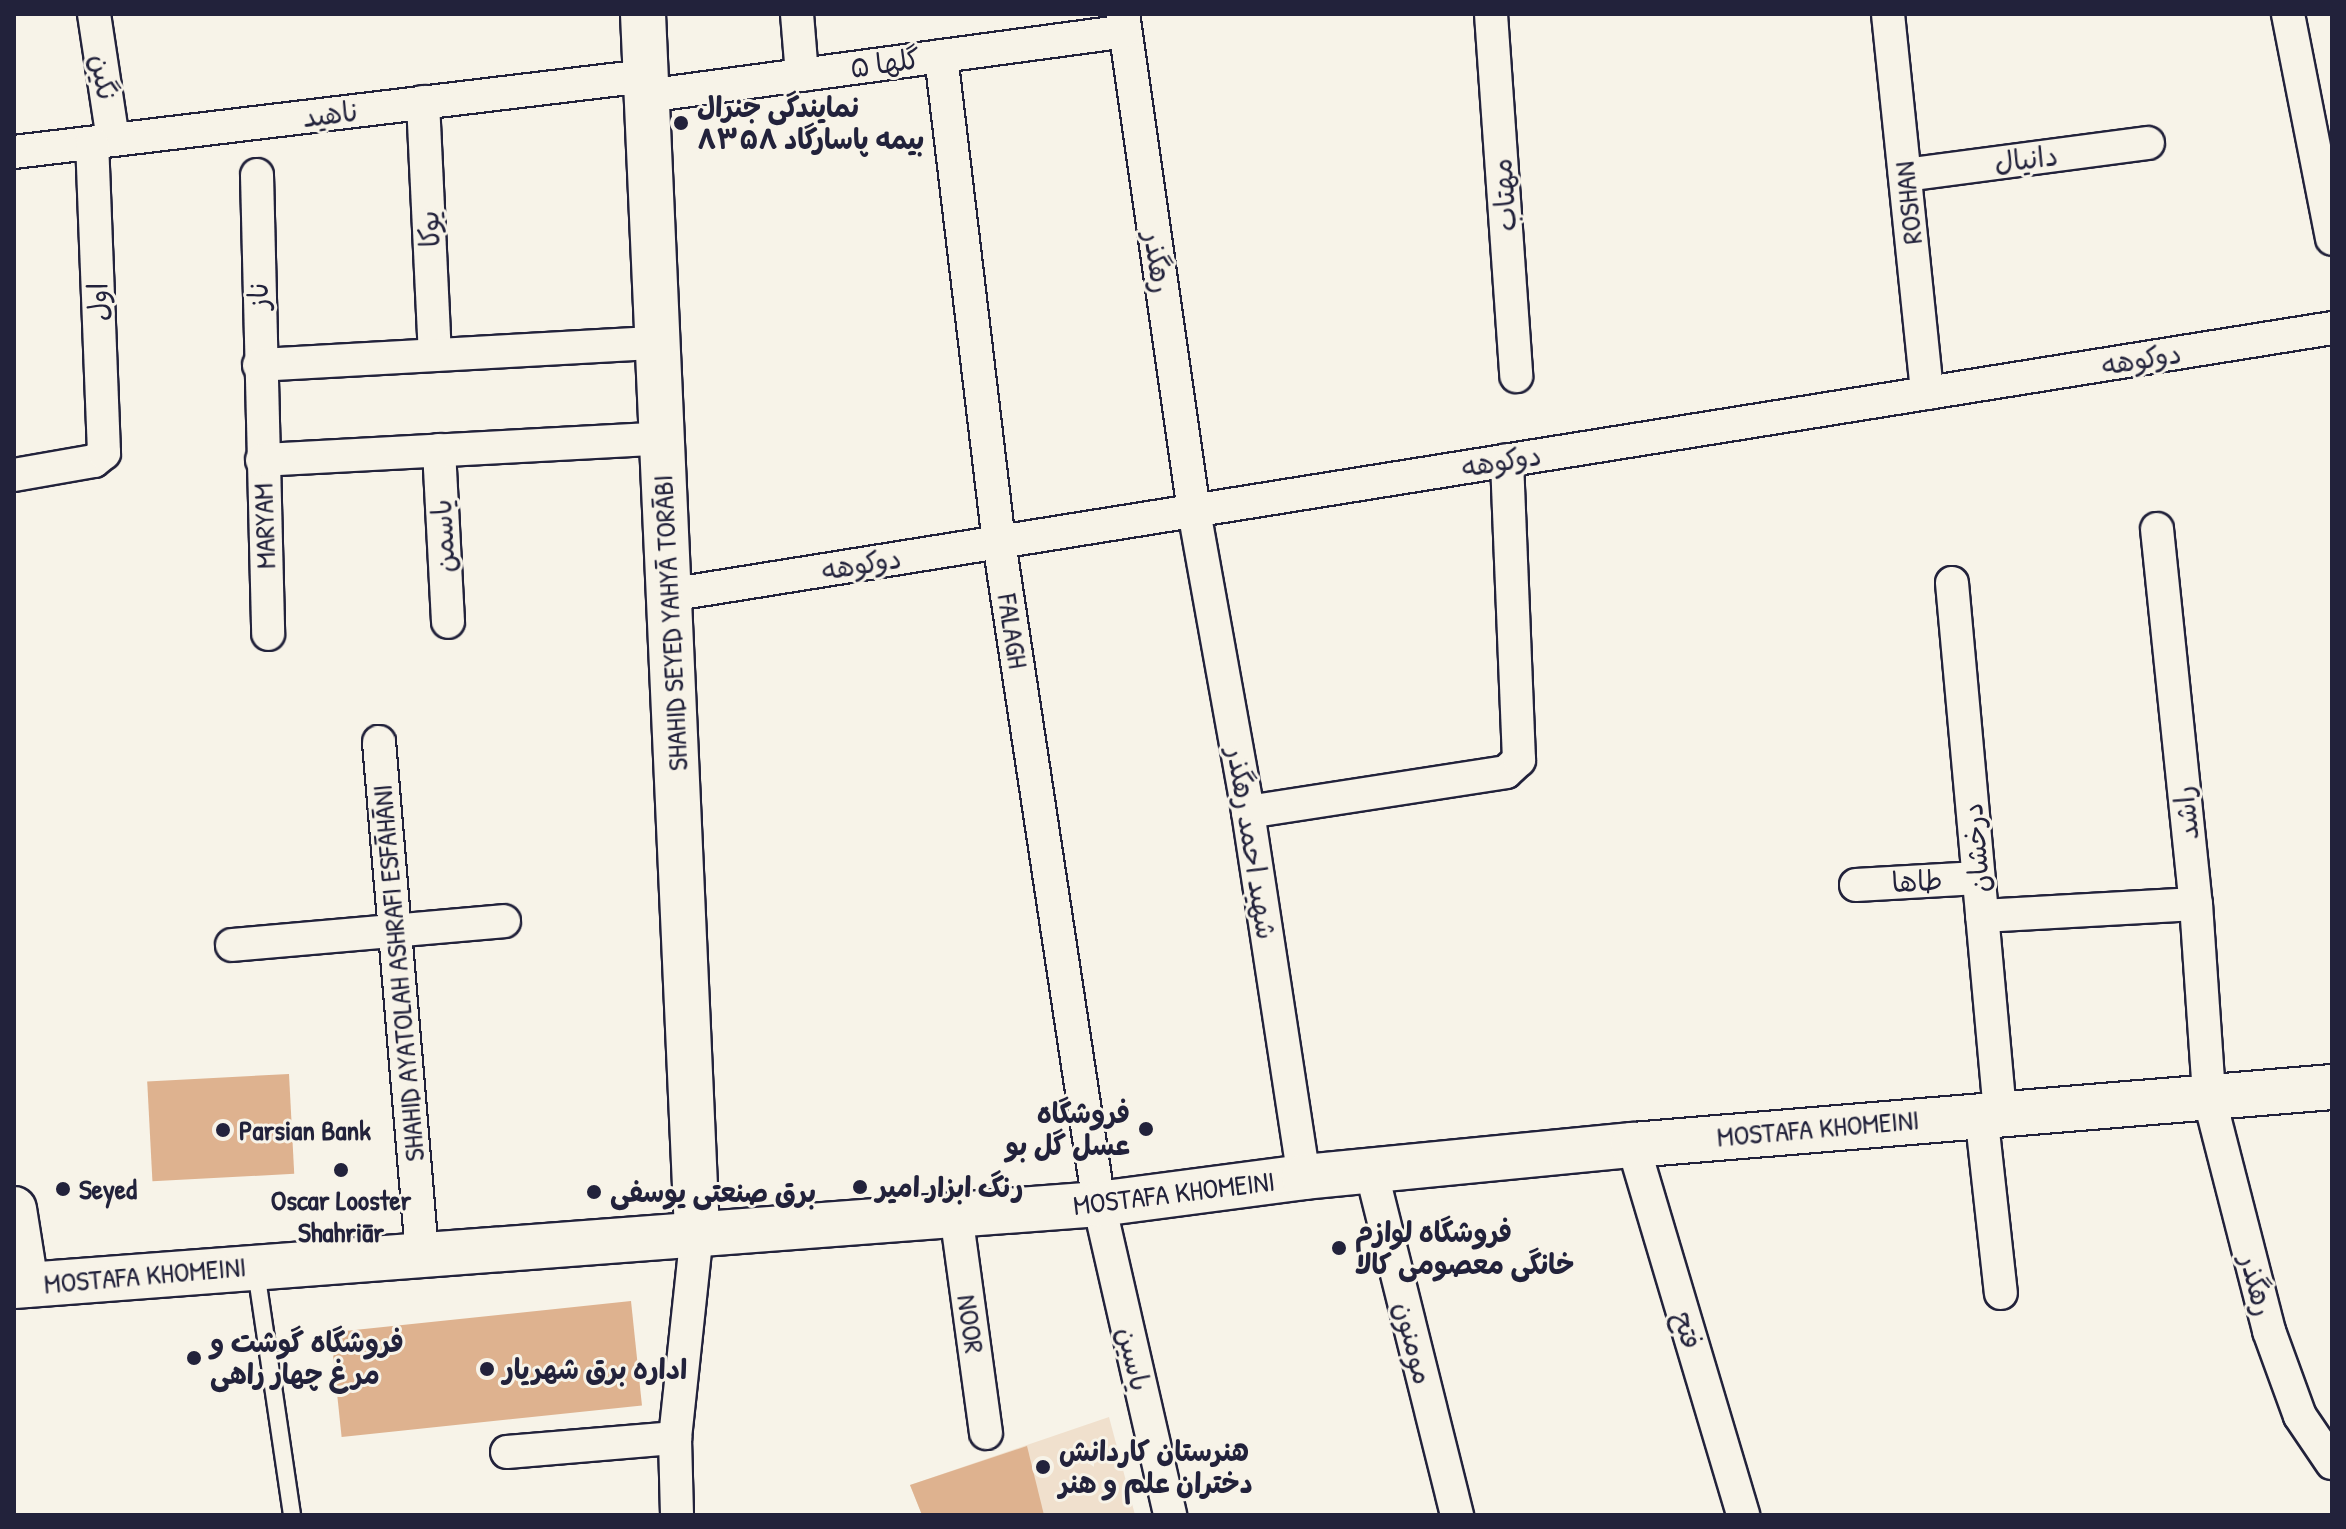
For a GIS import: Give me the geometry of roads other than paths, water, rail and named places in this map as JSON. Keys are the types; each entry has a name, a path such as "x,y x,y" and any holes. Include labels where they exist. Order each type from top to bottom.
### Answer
{"main road":[{"name":"SHAHID SEYED YAHYĀ TORĀBI","path":"643,14 697,1231"},
{"name":"MOSTAFA KHOMEINI","path":"20,1286 697,1231 1099,1204 1304,1177 1633,1145 2332,1087"},
{"path":"14,1209 20,1286"}],"street":[{"name":"نگین","path":"94,14 102,141"},
{"path":"797,14 802,75"},
{"name":"مهتاب","path":"1491,14 1516,376"},
{"name":"ROSHAN","path":"1888,14 1927,393"},
{"path":"2288,14 2332,239"},
{"name":"گلها ۵","path":"646,86 802,75 941,56 1124,23"},
{"name":"رهگذر","path":"1124,23 1194,511"},
{"name":"FALAGH","path":"941,56 999,542 1099,1204"},
{"name":"ناهید","path":"14,152 423,102 646,86"},
{"name":"یوکا","path":"423,102 435,355"},
{"name":"اول","path":"14,475 99,459 104,453 102,141"},
{"name":"دانیال","path":"1905,175 2148,143"},
{"name":"ناز","path":"257,175 260,417"},
{"name":"دوکوهه","path":"669,595 2332,328"},
{"path":"259,365 658,343"},
{"name":"MARYAM","path":"260,417 268,634"},
{"path":"262,460 662,438"},
{"name":"یاسمن","path":"439,450 448,622"},
{"path":"1248,812 1506,772 1519,760 1507,460"},
{"name":"شهید احمد رهگذر","path":"1194,511 1248,812 1304,1177"},
{"name":"راشد","path":"2157,529 2196,904 2209,1097"},
{"name":"درخشان","path":"1952,583 1982,916 2001,1293"},
{"name":"SHAHID AYATOLAH ASHRAFI ESFĀHĀNI","path":"379,742 422,1253"},
{"name":"طاها","path":"1856,885 1978,878"},
{"path":"1982,916 2196,904"},
{"path":"232,945 504,921"},
{"name":"رهگذر","path":"2209,1097 2269,1331 2300,1416 2332,1463"},
{"name":"فتح","path":"1633,1145 1743,1515"},
{"name":"مومنون","path":"1371,1170 1457,1515"},
{"name":"یاسین","path":"1099,1204 1170,1515"},
{"name":"NOOR","path":"956,1214 986,1433"},
{"path":"677,1515 675,1438 697,1231"},
{"path":"507,1452 675,1438"}],"lane":[{"path":"256,1266 292,1515"}],"place":[{"name":"نمایندگی جنرال بیمه پاسارگاد ۸۳۵۸","path":"681,123"},
{"name":"فروشگاه عسل گل بو","path":"1146,1129"},
{"name":"Parsian Bank","path":"223,1130"},
{"name":"Oscar Looster Shahriār","path":"341,1170"},
{"name":"رنگ ابزار امیر","path":"860,1187"},
{"name":"Seyed","path":"63,1189"},
{"name":"برق صنعتی یوسفی","path":"594,1192"},
{"name":"فروشگاه لوازم خانگی معصومی کالا","path":"1339,1248"},
{"name":"فروشگاه گوشت و مرغ چهار راهی","path":"194,1358"},
{"name":"اداره برق شهریار","path":"487,1369"},
{"name":"هنرستان کاردانش دختران علم و هنر","path":"1043,1467"}]}
